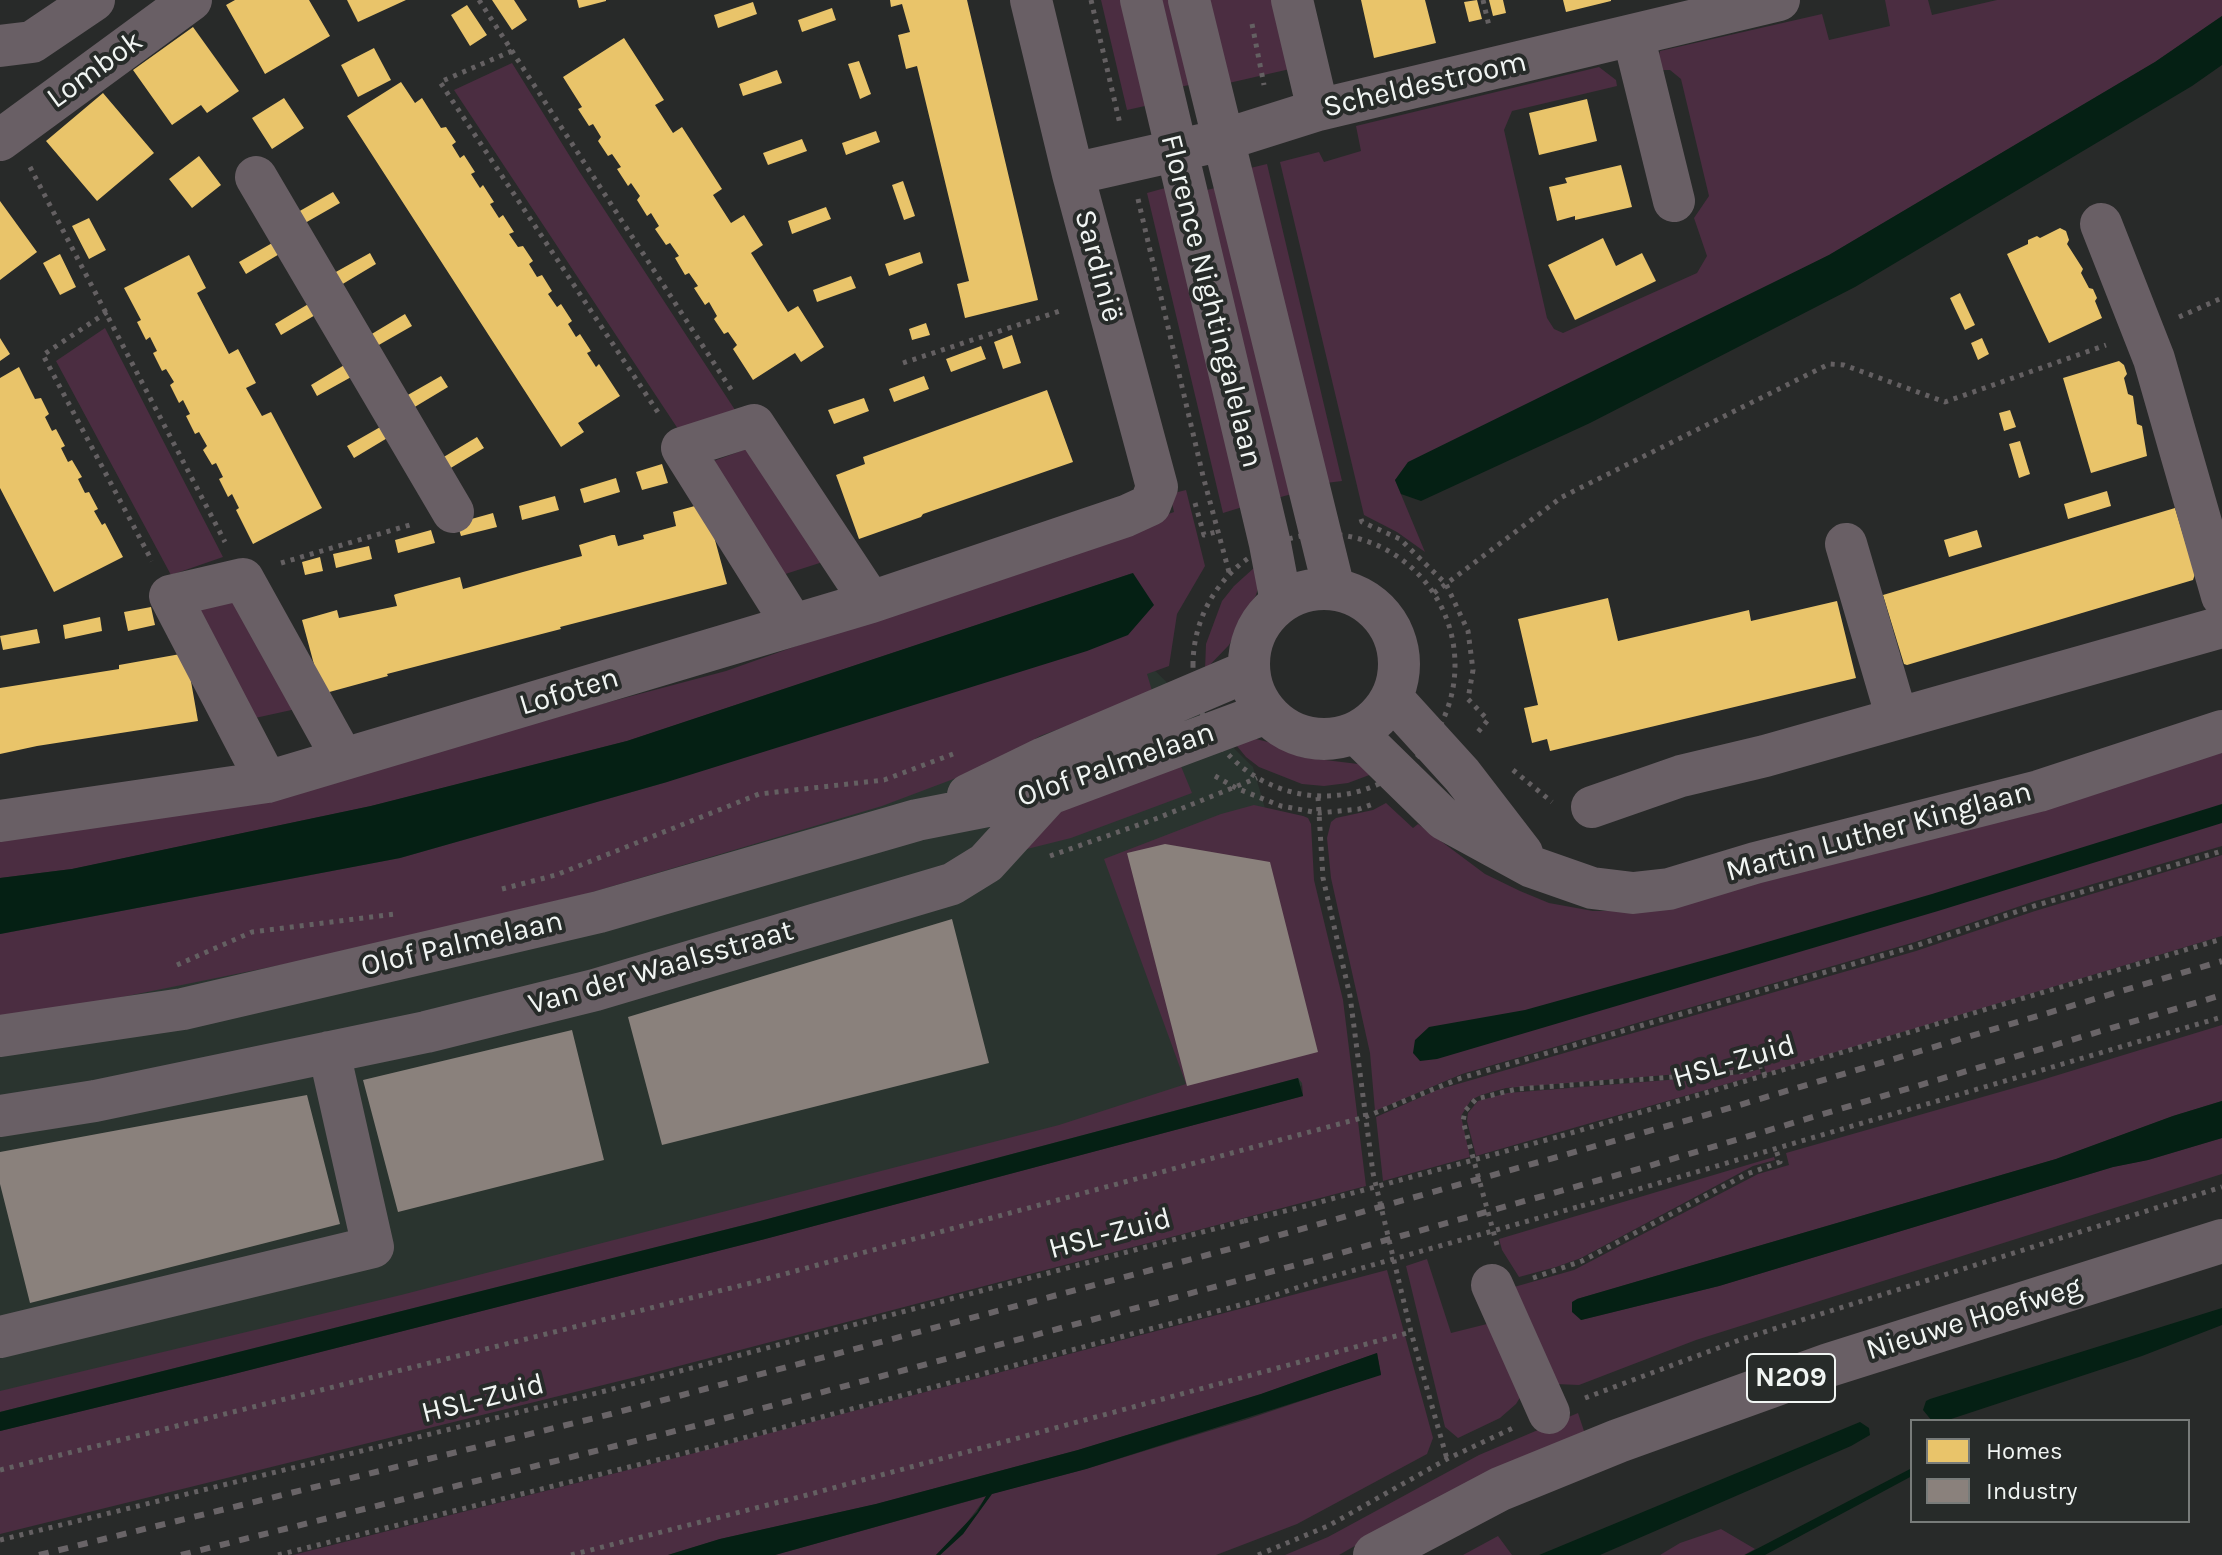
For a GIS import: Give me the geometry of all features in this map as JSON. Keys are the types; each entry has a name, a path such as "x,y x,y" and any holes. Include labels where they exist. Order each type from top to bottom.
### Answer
{"main road":[{"name":"Nieuwe Hoefweg","path":"1375,1555 1500,1489 1618,1441 1829,1365 2222,1241"}],"street":[{"name":"Lombok","path":"16,44 94,0"},
{"name":"Lombok","path":"6,135 191,0"},
{"name":"Sardinië","path":"1031,0 1073,174 1157,487 1150,505 1126,516"},
{"name":"Florence Nightingalelaan","path":"1141,0 1270,544 1281,602"},
{"name":"Florence Nightingalelaan","path":"1189,0 1334,589"},
{"path":"1292,0 1318,110"},
{"name":"Scheldestroom","path":"1073,174 1223,140 1318,110 1633,35 1704,9 1779,0"},
{"path":"1633,35 1674,201"},
{"path":"16,44 67,90"},
{"path":"256,177 453,512"},
{"path":"2101,224 2154,359 2222,596"},
{"path":"793,625 682,448 754,425 871,602"},
{"name":"Lofoten","path":"0,821 267,782 871,602 1126,516"},
{"path":"1846,544 1897,718"},
{"path":"267,782 170,596 243,579 343,759"},
{"path":"1316,589 1334,589 1367,603 1391,629 1400,663 1398,681 1392,698 1371,724 1356,733 1333,740 1308,738 1285,729 1257,701 1248,671 1252,639 1259,624 1281,602 1316,589"},
{"path":"1592,807 1681,776 1765,756 2222,627"},
{"name":"Olof Palmelaan","path":"917,820 1044,758 1248,671"},
{"path":"1392,698 1444,727 1462,775 1532,867"},
{"name":"Olof Palmelaan","path":"0,1036 183,1009 599,912 917,820 1049,794 1266,713"},
{"name":"Martin Luther Kinglaan","path":"1356,733 1444,819 1532,867 1592,888 1633,893 1669,889 1755,863 2039,791 2222,731"},
{"name":"Van der Waalsstraat","path":"0,1116 95,1101 426,1032 595,990 952,884 986,863 1049,794"},
{"path":"2,1326 373,1247 329,1052"},
{"path":"1507,1272 1549,1413"}],"path":[{"path":"479,0 754,425"},
{"name":"Florence Nightingalelaan","path":"1091,0 1203,476 1229,572"},
{"path":"1250,14 1264,86"},
{"path":"512,51 440,82 682,448"},
{"path":"6,135 107,312 243,579"},
{"path":"1434,593 1562,497 1829,364 1844,365 1945,402 2144,332 2222,298"},
{"path":"903,363 1060,311"},
{"path":"107,312 43,355 170,596"},
{"path":"288,560 453,512"},
{"path":"1319,533 1359,539 1396,555 1417,572 1434,593 1445,614 1455,659 1444,727 1416,759 1373,787 1346,795 1318,797 1276,788 1257,778 1224,751 1211,733 1195,693 1192,658 1200,618 1212,593 1229,572 1248,556 1270,544 1319,533"},
{"path":"1444,727 1442,724 1449,705"},
{"path":"1468,723 1488,742"},
{"path":"495,891 556,875 759,794 884,780 953,753"},
{"path":"1506,762 1554,803 1592,807"},
{"path":"986,863 1044,858 1158,818 1257,778"},
{"path":"1318,797 1323,878 1350,996 1373,1173 1411,1332 1447,1459"},
{"path":"0,1470 751,1283 1365,1117 1461,1078 1912,947 2034,906 2222,851"},
{"path":"171,968 252,932 403,913"},
{"name":"HSL-Zuid","path":"0,1540 605,1391 1302,1207 1561,1136 2222,939"},
{"path":"278,1555 701,1449 1266,1298 2222,1017"},
{"path":"1765,1076 1762,1066 1739,1072 1506,1091 1476,1099 1465,1111 1463,1121 1507,1272 1582,1261 1747,1174 1780,1162 1776,1150"},
{"path":"571,1555 1411,1332"}],"shaded area":[{"path":"1101,0 1129,0 1154,104 1127,110"},
{"path":"1154,0 1174,0 1194,84 1175,88"},
{"path":"1199,0 1273,0 1290,69 1220,85"},
{"path":"1885,0 1928,0 1932,15 1997,0 2222,0 2222,16 2155,62 1829,255 1395,480 1425,552 1397,532 1364,515 1280,162 1319,152 1324,162 1361,151 1356,126 1599,67 1616,80 1617,86 1512,111 1504,130 1547,318 1554,329 1563,333 1697,273 1707,256 1694,218 1709,196 1681,79 1670,70 1656,67 1660,51 1822,14 1829,40 1890,26"},
{"path":"2222,16 2222,65 2192,86 1855,287 1590,423 1421,501 1401,494 1395,480 1408,462 1829,255 2155,62"},
{"path":"512,63 737,413 680,432 454,90"},
{"path":"1267,164 1342,481 1326,483 1242,170"},
{"path":"1176,185 1249,505 1223,513 1147,193"},
{"path":"1219,187 1292,494 1273,499 1203,191"},
{"path":"105,328 223,557 171,575 56,361"},
{"path":"752,447 829,560 776,577 708,463"},
{"path":"1186,490 1205,566 1177,614 1169,666 1147,674 1153,694 1040,736 996,763 882,806 576,897 325,956 63,1009 0,1018 0,934 400,858 667,782 1133,573 627,741 371,806 72,869 0,878 0,837 440,747 726,671 1174,512 1170,494"},
{"path":"1255,567 1259,585 1256,595 1229,645 1205,670 1206,644 1222,601"},
{"path":"1133,573 1154,605 1128,635 1087,651 667,782 400,858 0,934 0,878 72,869 371,806 627,741"},
{"path":"236,595 296,709 246,720 195,609"},
{"path":"1136,652 1253,767 1343,1075 0,1419 0,907"},
{"path":"1256,739 1301,757 1358,764 1372,774 1348,783 1324,786 1302,784 1259,767 1232,740"},
{"path":"2222,752 2222,846 2032,902 1915,942 1462,1074 1375,1111 1370,1053 1331,878 1327,838 1331,822 1336,818 1373,810 1386,803 1413,828 1418,824 1485,874 1520,891 1549,903 1593,911 1614,911"},
{"path":"1178,759 1192,793 1071,838 1019,851 1050,812"},
{"path":"2222,804 2222,823 1938,911 1437,1059 1420,1061 1413,1053 1415,1040 1429,1027 1525,1010 1726,954"},
{"path":"1254,805 1303,816 1311,824 1314,880 1343,1000 1366,1186 656,1372 0,1534 0,1431 765,1239 1303,1096 1302,1083 1298,1078 760,1221 0,1412 0,1391 401,1295 1059,1125 1186,1084 1104,859 1221,814"},
{"path":"2222,855 2222,936 1766,1073 1763,1063 1741,1069 1506,1088 1481,1095 1471,1100 1461,1116 1470,1157 1383,1181 1376,1117 1437,1090 1916,951 2035,911"},
{"path":"2222,1025 2222,1101 2056,1159 1577,1299 1581,1320 1719,1286 2113,1167 2222,1138 2222,1174 1696,1340 1579,1385 1555,1384 1507,1289 1574,1270 1758,1174 1789,1165 1786,1153"},
{"path":"1760,1069 1761,1074 1476,1156 1467,1121 1468,1113 1478,1101 1507,1093 1742,1074"},
{"path":"1298,1078 1303,1096 765,1239 0,1431 0,1412 760,1221"},
{"path":"2222,1101 2222,1138 2113,1167 1719,1286 1581,1320 1572,1312 1572,1302 1577,1299 2056,1159"},
{"path":"1774,1157 1775,1160 1753,1166 1581,1258 1556,1267 1519,1277 1502,1250 1499,1239"},
{"path":"1427,1259 1451,1333 1495,1322 1521,1396 1500,1418 1458,1438 1445,1427 1406,1266"},
{"path":"1387,1270 1433,1438 1427,1454 1297,1524 1216,1555 940,1555 963,1534 991,1494 1086,1469 1381,1374 1377,1353 1261,1394 1078,1450 876,1504 720,1539 668,1555 293,1555 687,1455"},
{"path":"2222,1308 2222,1325 2142,1356 1951,1419 1930,1419 1923,1410 1930,1399"},
{"path":"1377,1353 1381,1375 1086,1469 992,1494 963,1534 940,1555 936,1555 977,1512 986,1496 775,1555 668,1555 720,1539 876,1504 1078,1450 1261,1394"},
{"path":"1578,1413 1585,1434 1395,1523 1339,1555 1285,1555 1328,1537 1479,1455"},
{"path":"1860,1422 1869,1428 1870,1435 1851,1446 1600,1555 1539,1555"},
{"path":"1910,1469 1910,1477 1765,1555 1745,1555"},
{"path":"987,1496 960,1532 936,1555 775,1555"},
{"path":"1721,1529 1755,1549 1744,1555 1660,1555 1680,1543"},
{"path":"1498,1536 1512,1555 1463,1555"}],"building: Homes":[{"path":"235,0 309,0 330,36 265,74 226,5"},
{"path":"347,0 406,0 358,22"},
{"path":"492,0 514,0 527,20 512,30"},
{"path":"577,0 606,0 606,1 579,8"},
{"path":"890,0 967,0 1038,300 965,318 957,284 969,281 917,66 906,69 898,35 910,32 902,4 891,7"},
{"path":"1361,0 1425,0 1436,43 1374,58"},
{"path":"1477,0 1482,19 1469,22 1464,2"},
{"path":"1489,0 1503,0 1506,13 1493,16"},
{"path":"1563,0 1611,0 1611,1 1566,12"},
{"path":"753,2 757,14 718,28 714,15"},
{"path":"467,5 487,35 470,46 451,15"},
{"path":"832,8 836,20 802,32 798,20"},
{"path":"193,27 239,91 207,113 201,105 172,125 133,70"},
{"path":"624,38 664,100 655,105 673,133 682,127 722,189 713,195 731,223 744,215 763,245 751,253 788,312 798,306 824,347 801,362 795,353 753,380 733,349 737,345 728,332 724,334 714,319 717,316 709,302 705,305 694,288 698,286 689,273 685,275 675,258 679,256 670,243 666,245 655,229 659,226 651,213 647,216 637,200 640,196 631,183 628,186 617,169 621,167 612,154 608,156 598,141 601,137 593,124 589,126 578,109 582,107 563,77"},
{"path":"374,48 391,80 358,97 341,65"},
{"path":"859,61 871,94 860,99 848,64"},
{"path":"777,70 782,83 743,96 739,84"},
{"path":"401,82 415,103 422,98 441,128 446,127 456,142 452,145 460,158 464,155 475,172 471,174 494,202 490,204 499,218 503,215 514,232 509,234 518,247 523,246 533,261 529,264 537,277 542,275 552,291 548,294 557,307 561,304 572,321 568,324 576,337 580,334 591,351 587,353 596,367 599,364 620,396 578,423 584,432 561,447 347,116"},
{"path":"103,93 154,153 97,201 46,141"},
{"path":"284,98 304,128 272,149 252,118"},
{"path":"1587,99 1597,141 1539,155 1529,113"},
{"path":"876,131 880,142 846,155 842,143"},
{"path":"802,139 807,151 768,165 763,153"},
{"path":"199,156 221,185 192,208 169,179"},
{"path":"1621,165 1632,207 1557,221 1549,187 1567,183 1565,178"},
{"path":"903,181 915,216 904,220 892,185"},
{"path":"333,192 340,203 305,223 298,212"},
{"path":"0,201 37,252 0,280"},
{"path":"826,207 831,219 792,234 788,221"},
{"path":"89,218 106,250 89,259 72,226"},
{"path":"2060,228 2066,231 2067,244 2083,269 2081,273 2089,288 2093,289 2102,318 2049,343 2007,254 2028,244 2028,240"},
{"path":"1603,238 1616,266 1642,253 1656,281 1575,320 1548,265"},
{"path":"274,242 281,253 246,274 239,262"},
{"path":"920,252 923,263 889,276 885,264"},
{"path":"370,253 376,264 341,285 334,273"},
{"path":"60,254 76,287 60,295 43,263"},
{"path":"189,255 206,288 197,293 229,354 238,349 256,383 246,388 262,416 271,412 322,508 253,544 236,510 239,508 232,494 228,497 219,479 223,477 216,463 212,465 203,450 207,446 199,432 195,434 186,416 190,414 183,400 179,403 170,385 174,382 166,369 162,371 153,353 157,351 150,337 146,340 137,322 141,320 124,288"},
{"path":"851,276 856,288 817,302 813,290"},
{"path":"1960,293 1975,325 1965,330 1950,298"},
{"path":"310,303 317,314 281,335 275,324"},
{"path":"405,314 412,326 377,346 370,335"},
{"path":"926,323 930,335 912,340 909,329"},
{"path":"1012,335 1021,363 1003,369 994,342"},
{"path":"0,338 10,354 0,361"},
{"path":"1982,338 1989,354 1978,360 1971,343"},
{"path":"981,346 986,359 951,372 946,359"},
{"path":"2119,361 2127,374 2124,378 2128,394 2133,396 2137,424 2142,426 2147,456 2091,473 2063,378"},
{"path":"346,364 353,376 317,396 311,385"},
{"path":"19,367 35,399 41,398 49,414 45,417 52,431 56,429 65,446 61,448 68,462 72,460 82,477 78,479 85,493 89,492 98,509 94,511 102,525 105,523 123,557 54,592 0,488 0,378"},
{"path":"441,376 448,387 413,408 406,396"},
{"path":"924,376 929,389 894,402 889,389"},
{"path":"1047,390 1073,462 859,539 836,475 865,464 863,457"},
{"path":"864,398 869,411 834,424 828,410"},
{"path":"2010,410 2016,427 2004,431 1999,413"},
{"path":"382,426 389,437 354,458 347,446"},
{"path":"477,437 484,448 449,469 442,458"},
{"path":"2020,441 2030,474 2019,478 2009,444"},
{"path":"662,464 668,483 642,490 636,472"},
{"path":"616,478 620,492 584,503 580,489"},
{"path":"2107,491 2111,506 2068,519 2064,504"},
{"path":"555,496 559,510 522,520 519,506"},
{"path":"702,504 709,518 727,584 322,694 302,620 337,610 339,618 397,606 396,594 460,577 463,589 582,556 579,545 612,535 615,535 618,546 644,539 643,535 676,526 673,512"},
{"path":"2175,508 2195,574 2193,580 1904,664 1883,595"},
{"path":"493,513 497,527 461,536 457,523"},
{"path":"431,530 435,543 398,553 395,540"},
{"path":"1977,530 1982,547 1949,557 1944,540"},
{"path":"369,546 372,559 336,568 333,554"},
{"path":"320,557 323,571 305,575 302,562"},
{"path":"1608,598 1618,641 1749,610 1751,621 1837,601 1856,678 1550,751 1547,739 1532,743 1524,708 1538,705 1518,619"},
{"path":"151,607 155,625 128,631 124,612"},
{"path":"100,617 102,631 65,639 63,625"},
{"path":"37,629 40,643 3,650 0,636"},
{"path":"186,653 198,721 0,754 0,688 119,669 119,665"}],"building: Industry":[{"path":"1165,844 1270,862 1318,1052 1187,1086 1127,853"},
{"path":"952,919 989,1063 662,1145 628,1017"},
{"path":"572,1030 604,1160 398,1212 363,1080"},
{"path":"307,1095 340,1224 30,1303 0,1184 0,1152"}],"railway":[{"path":"39,1555 611,1414 1241,1246 1706,1115 2222,961"},
{"path":"181,1555 711,1422 1337,1254 1642,1168 2222,995"}]}
